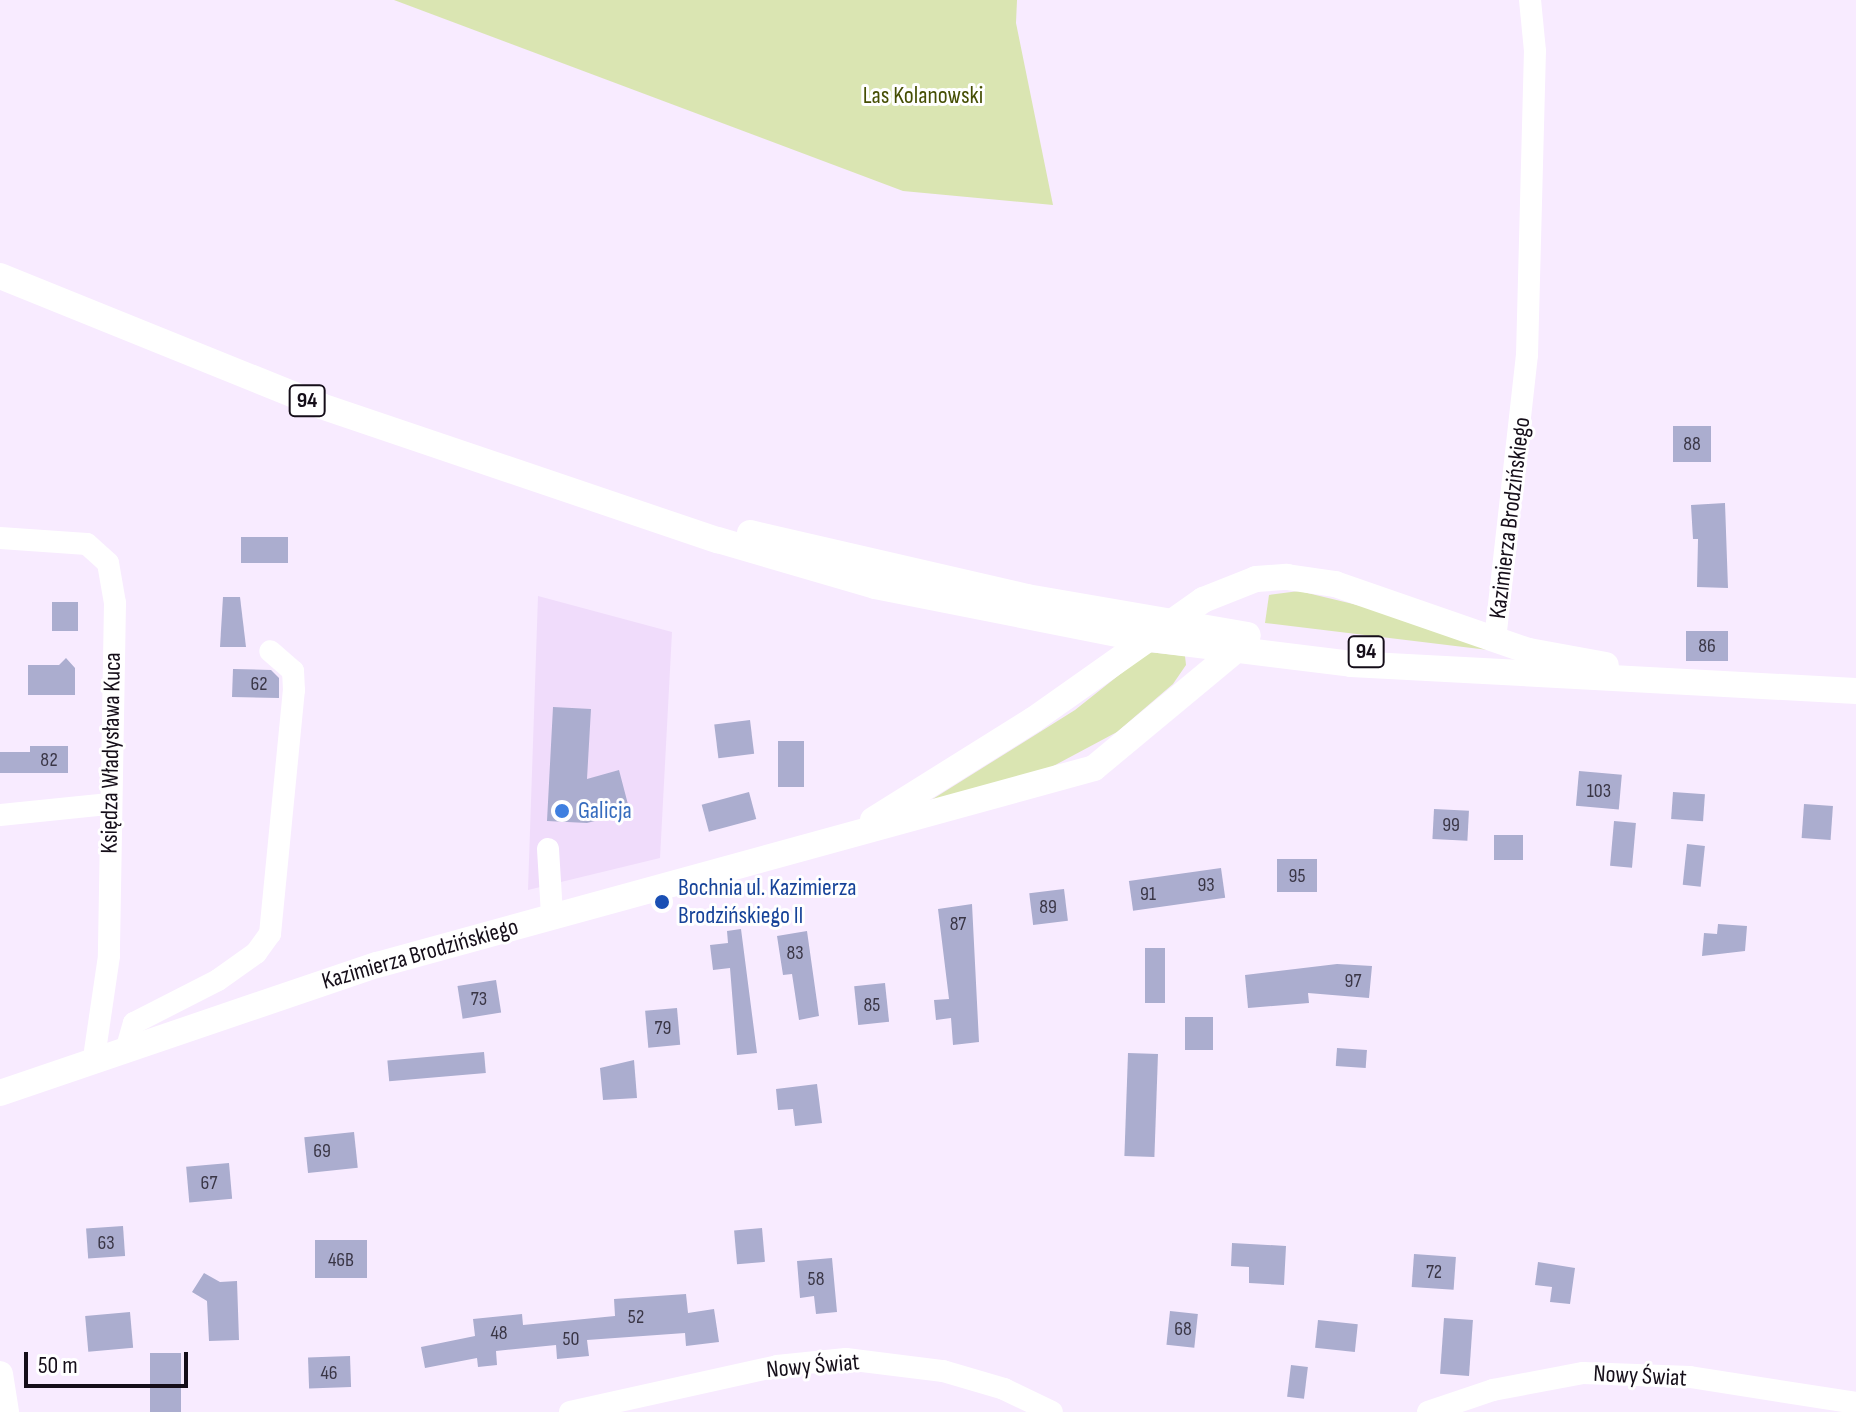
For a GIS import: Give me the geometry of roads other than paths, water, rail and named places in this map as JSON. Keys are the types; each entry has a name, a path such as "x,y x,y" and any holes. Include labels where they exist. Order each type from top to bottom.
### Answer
{"main road":[{"name":"94","path":"0,276 321,406 826,574 1127,636 1201,647 1235,642"},
{"name":"94","path":"622,504 924,575 1148,619 1235,642 1497,670 1856,691"},
{"name":"Kazimierza Brodzińskiego","path":"847,835 986,752 1203,600 1241,584 1313,579 1495,640"},
{"path":"1495,640 1541,654 1727,685"},
{"name":"Kazimierza Brodzińskiego","path":"0,1093 94,1058 377,965 1094,768 1174,702 1235,642"},
{"path":"0,1374 6,1412"}],"street":[{"name":"Kazimierza Brodzińskiego","path":"1495,640 1526,381 1535,51 1530,0"},
{"name":"Księdza Władysława Kuca","path":"0,538 59,538 87,544 108,563 115,603 109,804 109,956 94,1058"},
{"path":"127,1047 134,1023 218,980 256,953 270,934 294,690 293,671 270,651"},
{"path":"0,815 109,804"},
{"path":"548,849 552,915"},
{"name":"Nowy Świat","path":"570,1412 777,1366 846,1359 943,1371 1004,1389 1052,1412"},
{"name":"Nowy Świat","path":"1428,1412 1507,1386 1583,1373 1690,1377 1856,1403"}],"place":[{"name":"Galicja","path":"562,811"},
{"name":"Bochnia ul. Kazimierza Brodzińskiego II","path":"662,902"}],"park label":[{"name":"Las Kolanowski","path":"923,96"}]}
